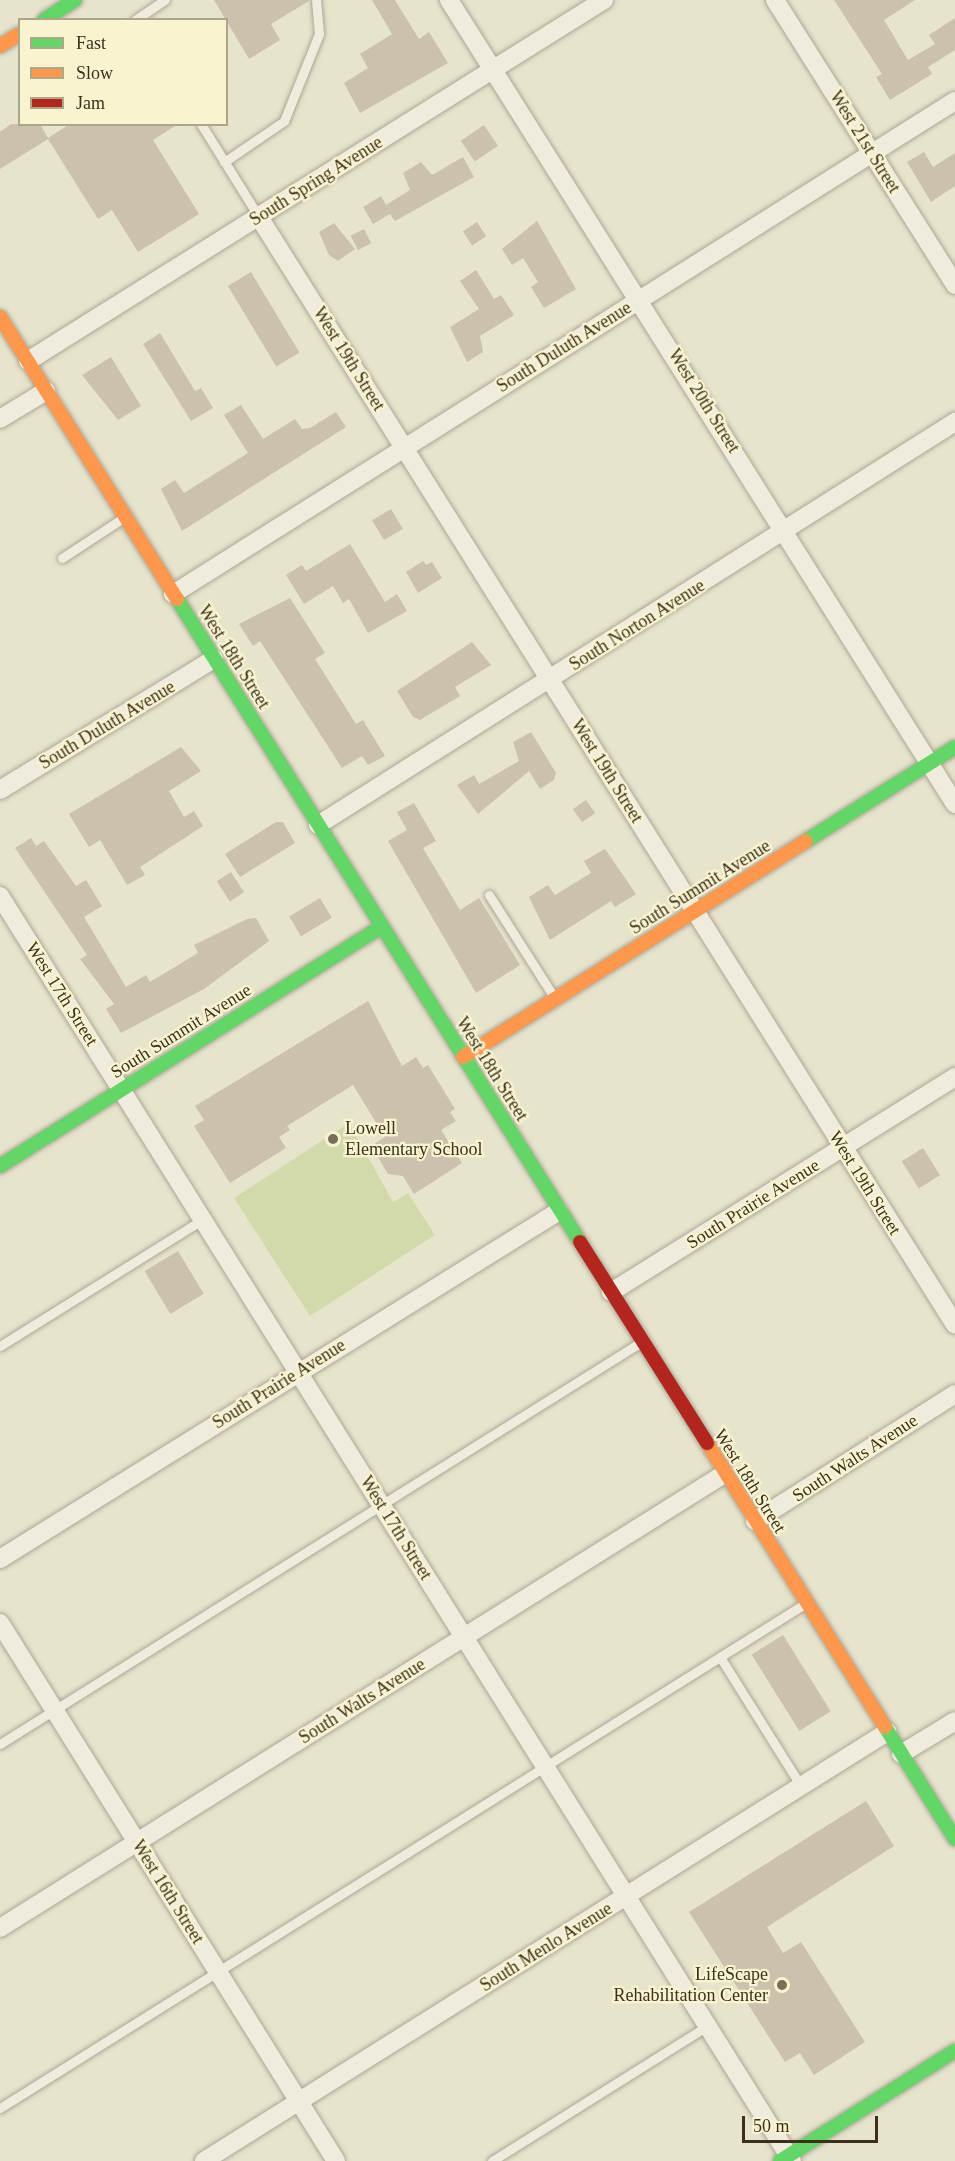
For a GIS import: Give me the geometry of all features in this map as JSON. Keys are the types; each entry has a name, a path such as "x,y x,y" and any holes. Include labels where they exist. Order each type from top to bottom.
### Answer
{"street":[{"path":"47,18 75,0"},
{"name":"West 20th Street","path":"448,0 640,299 955,804"},
{"name":"South Spring Avenue","path":"28,362 604,0"},
{"name":"West 21st Street","path":"775,0 955,285"},
{"path":"0,46 18,35"},
{"name":"South Duluth Avenue","path":"174,594 955,101"},
{"name":"West 19th Street","path":"259,217 955,1325"},
{"name":"West 18th Street","path":"0,317 955,1839"},
{"path":"0,419 46,391"},
{"name":"South Norton Avenue","path":"318,825 786,532 955,422"},
{"name":"South Duluth Avenue","path":"0,790 214,659"},
{"name":"South Summit Avenue","path":"463,1057 955,747"},
{"name":"West 17th Street","path":"0,896 546,1767 787,2159"},
{"name":"South Summit Avenue","path":"0,1166 381,927"},
{"name":"South Prairie Avenue","path":"611,1292 955,1077"},
{"name":"South Prairie Avenue","path":"0,1559 559,1211"},
{"name":"South Walts Avenue","path":"755,1521 955,1394"},
{"name":"South Walts Avenue","path":"0,1928 724,1474"},
{"name":"West 16th Street","path":"0,1623 336,2161"},
{"path":"901,1754 955,1721"},
{"name":"South Menlo Avenue","path":"204,2161 887,1732"},
{"path":"787,2159 955,2051"}],"lane":[{"path":"138,18 165,0"},
{"path":"224,162 284,121 319,34 316,0"},
{"path":"202,126 259,217"},
{"path":"62,558 125,517"},
{"path":"489,895 555,999"},
{"path":"0,1346 203,1219"},
{"path":"0,1744 642,1342"},
{"path":"0,2108 806,1603"},
{"path":"720,1657 801,1786"},
{"path":"492,2161 707,2026"}],"green space":[{"path":"349,1123 393,1202 408,1193 435,1235 310,1316 234,1198"}],"building":[{"path":"214,0 309,0 271,24 280,40 249,59 228,24 228,18 225,18"},
{"path":"372,0 395,0 419,39 429,32 448,63 360,113 344,83 368,68 360,54 392,34"},
{"path":"834,0 915,0 884,20 908,60 935,44 929,35 955,18 955,50 928,67 932,74 890,100 876,77 882,74"},
{"path":"11,124 41,126 48,138 67,126 175,126 153,140 199,214 138,252 112,210 98,219 48,139 0,169 0,132"},
{"path":"484,125 498,146 475,161 461,141"},
{"path":"924,152 933,167 955,153 955,186 931,202 907,162"},
{"path":"463,157 474,177 395,221 390,214 373,224 363,207 381,196 386,205 410,190 403,173 421,162 432,175"},
{"path":"537,221 576,289 544,308 531,287 538,282 523,258 512,265 502,249"},
{"path":"477,222 486,236 472,246 463,231"},
{"path":"334,223 355,249 338,261 329,255 319,232"},
{"path":"364,229 371,243 358,250 351,236"},
{"path":"476,270 494,299 501,295 514,315 480,336 483,352 467,362 450,327 479,309 460,281"},
{"path":"251,272 299,353 276,366 228,286"},
{"path":"160,333 195,391 201,388 213,408 191,421 143,344"},
{"path":"111,357 141,406 118,420 82,375"},
{"path":"241,405 263,439 295,419 302,429 310,428 336,412 346,427 182,531 161,489 175,480 184,493 248,453 224,415"},
{"path":"391,509 403,529 384,540 372,520"},
{"path":"350,544 385,602 397,594 407,611 368,633 349,599 343,603 333,586 304,604 286,575 302,565 306,571"},
{"path":"423,561 426,565 432,562 442,578 418,593 406,572"},
{"path":"290,598 325,653 315,659 356,724 363,720 385,756 368,765 362,756 342,768 260,641 253,646 239,624"},
{"path":"472,642 491,665 455,687 460,696 420,720 413,717 397,691"},
{"path":"531,732 556,773 554,780 540,789 529,771 478,814 457,785 474,775 479,784 519,761 513,742"},
{"path":"181,747 201,771 169,791 184,817 194,811 203,826 140,867 145,875 127,885 100,840 89,847 69,814"},
{"path":"586,800 595,813 582,822 573,809"},
{"path":"414,803 436,841 423,848 460,910 479,898 520,965 476,993 388,841 407,830 397,812"},
{"path":"276,822 283,822 295,843 240,877 225,854"},
{"path":"31,838 36,846 44,841 76,886 86,880 102,906 84,917 126,987 146,975 150,982 198,953 194,945 247,919 256,918 269,941 204,989 121,1033 106,1009 114,1004 80,959 87,955 15,848"},
{"path":"605,849 636,894 615,907 611,901 550,940 529,897 548,885 555,895 591,873 584,861"},
{"path":"231,872 244,892 230,901 217,881"},
{"path":"320,898 332,918 301,936 289,917"},
{"path":"368,1001 402,1066 416,1057 423,1068 428,1065 455,1109 450,1112 456,1121 441,1130 462,1163 414,1194 403,1176 388,1174 371,1146 385,1137 353,1085 287,1126 290,1130 279,1137 286,1148 230,1183 194,1126 204,1120 195,1106"},
{"path":"923,1148 940,1175 919,1188 902,1161"},
{"path":"178,1251 204,1294 170,1314 145,1271"},
{"path":"783,1635 831,1711 799,1731 752,1655"},
{"path":"866,1801 894,1846 767,1927 783,1953 801,1942 865,2042 814,2075 800,2053 785,2062 689,1912"}],"traffic: fast":[{"path":"47,18 75,0"},
{"path":"177,599 580,1242"},
{"path":"806,841 955,747"},
{"path":"0,1166 381,927"},
{"path":"885,1727 955,1839"},
{"path":"780,2161 955,2051"}],"traffic: slow":[{"path":"0,46 18,35"},
{"path":"0,317 177,599"},
{"path":"463,1057 806,841"},
{"path":"707,1443 885,1727"}],"traffic: jam":[{"path":"580,1242 707,1443"}],"place":[{"name":"Lowell Elementary School","path":"333,1139"},
{"name":"LifeScape Rehabilitation Center","path":"782,1985"}]}
